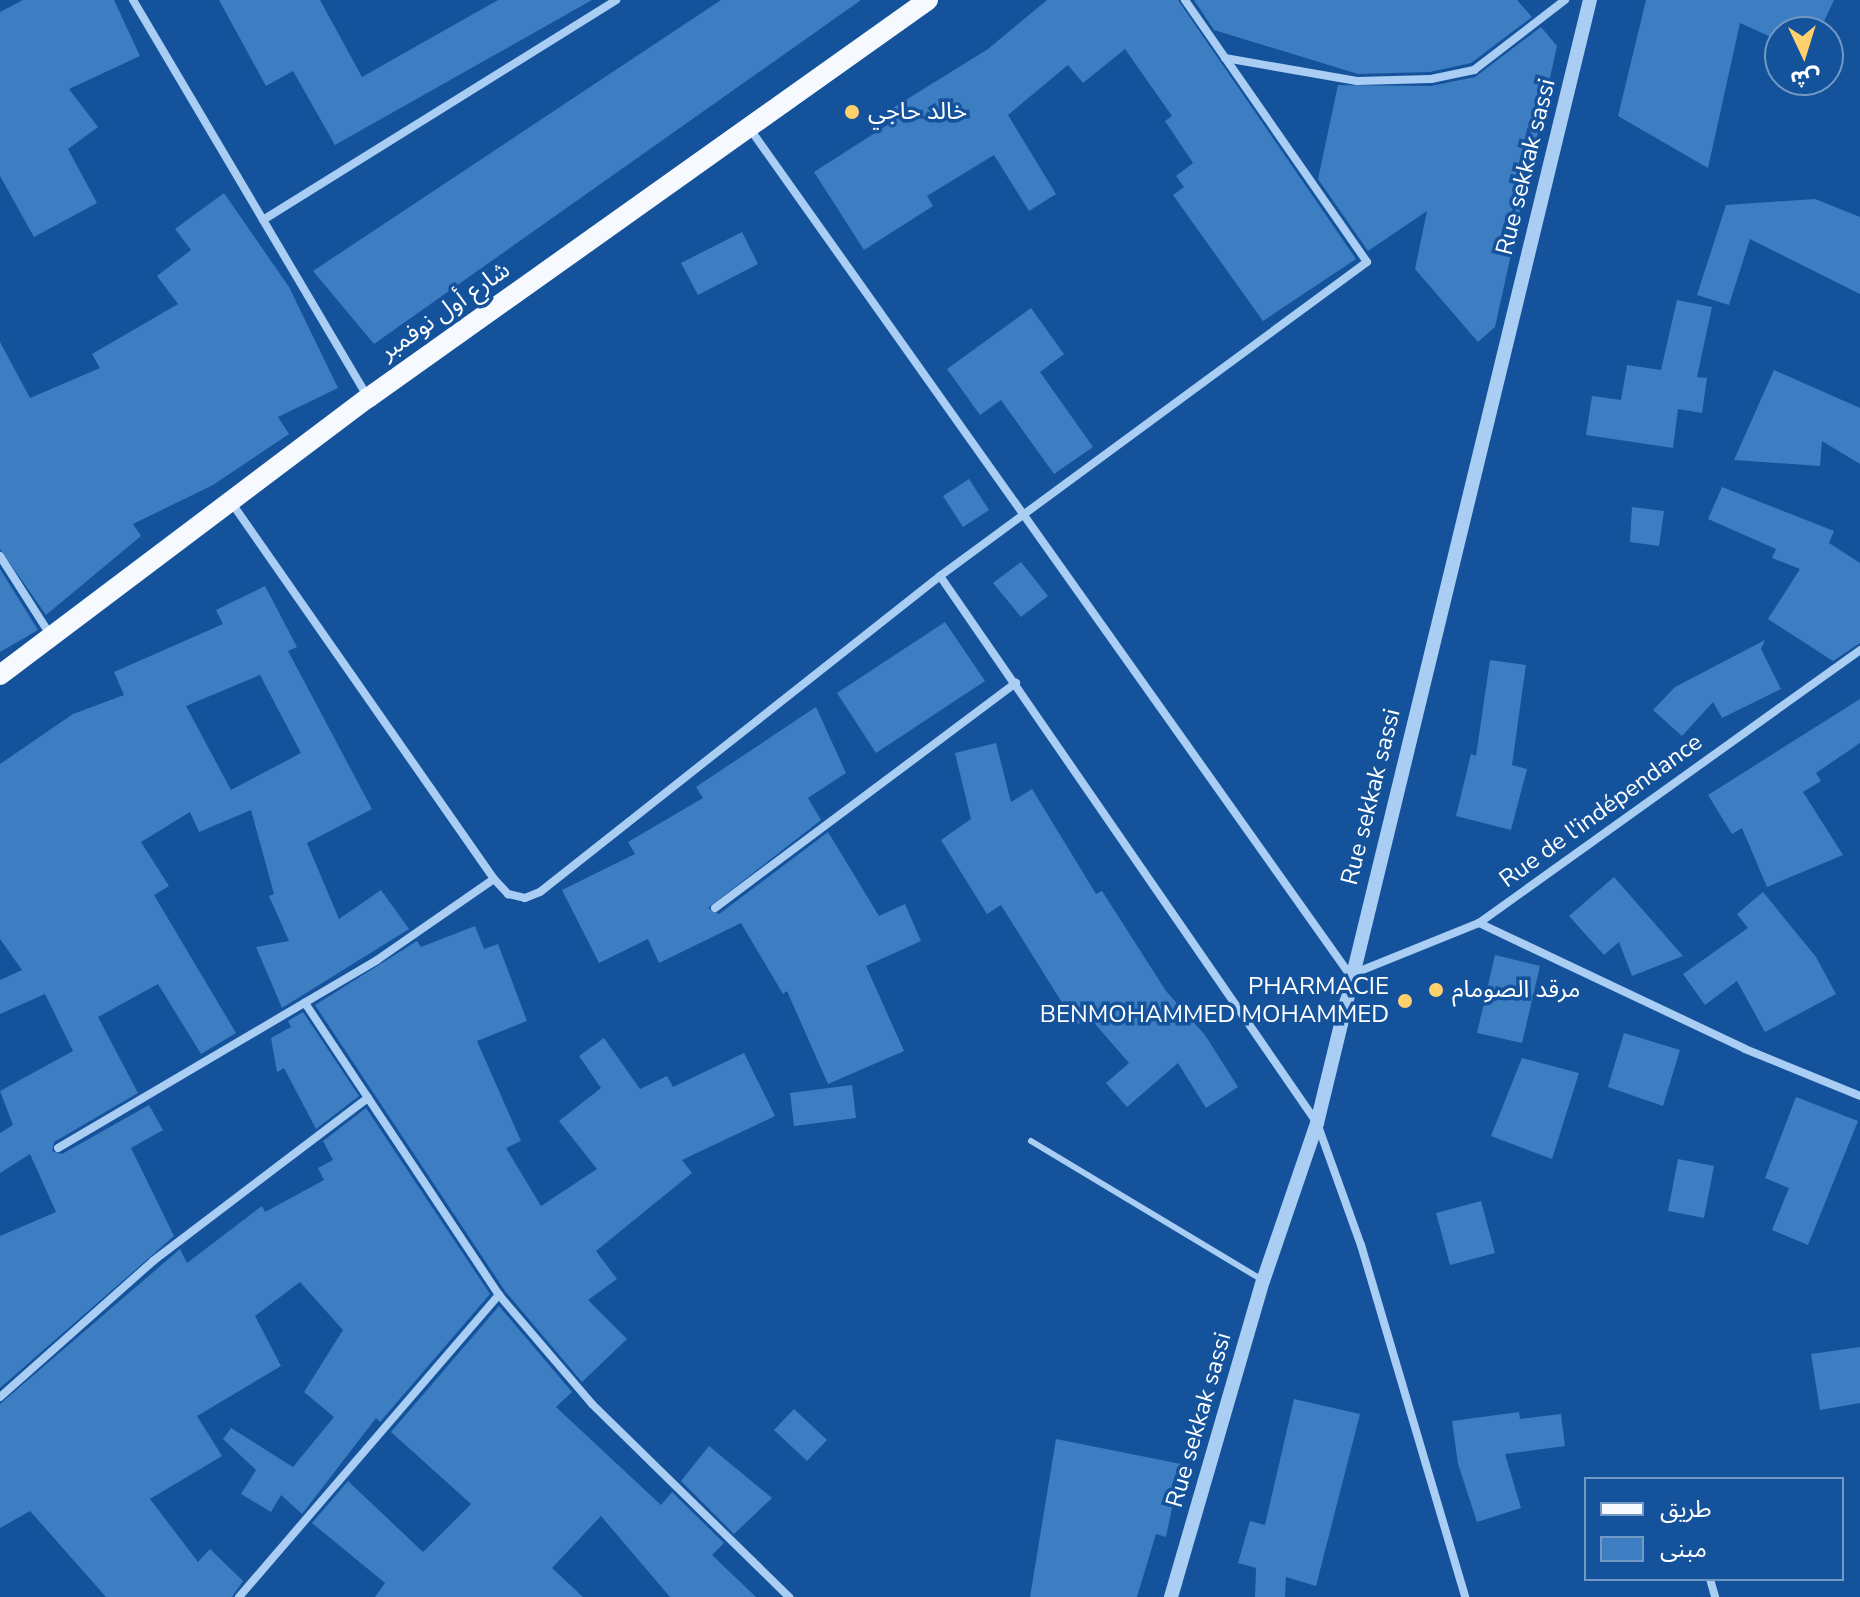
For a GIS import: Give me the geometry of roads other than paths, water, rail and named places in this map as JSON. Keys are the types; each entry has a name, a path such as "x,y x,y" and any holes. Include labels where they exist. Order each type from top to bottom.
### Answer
{"main road":[{"name":"شارع أول نوفمبر","path":"0,675 368,398 928,0"}],"street":[{"path":"133,0 368,398"},
{"path":"263,220 616,0"},
{"path":"231,501 494,879 508,894 525,898 540,892 940,576 1367,262 1185,0"},
{"path":"1225,58 1357,81 1431,79 1474,70 1565,0"},
{"name":"Rue sekkak sassi","path":"1171,1597 1263,1281 1317,1123 1350,975 1590,0"},
{"path":"750,129 1350,975"},
{"path":"0,556 51,636"},
{"path":"940,576 1317,1123 1361,1245 1465,1597"},
{"name":"Rue de l'indépendance","path":"1350,975 1479,923 1860,650"},
{"path":"715,908 1016,683"},
{"path":"58,1148 377,960 494,879"},
{"path":"1479,923 1745,1049 1860,1096"},
{"path":"305,1003 499,1295 592,1404 789,1597"},
{"path":"0,1397 153,1261 368,1098"},
{"path":"239,1597 499,1295"}],"lane":[{"path":"1031,1141 1263,1281"}],"place":[{"name":"خالد حاجي","path":"852,112"},
{"name":"مرقد الصومام","path":"1436,990"},
{"name":"PHARMACIE BENMOHAMMED MOHAMMED","path":"1405,1001"}]}
